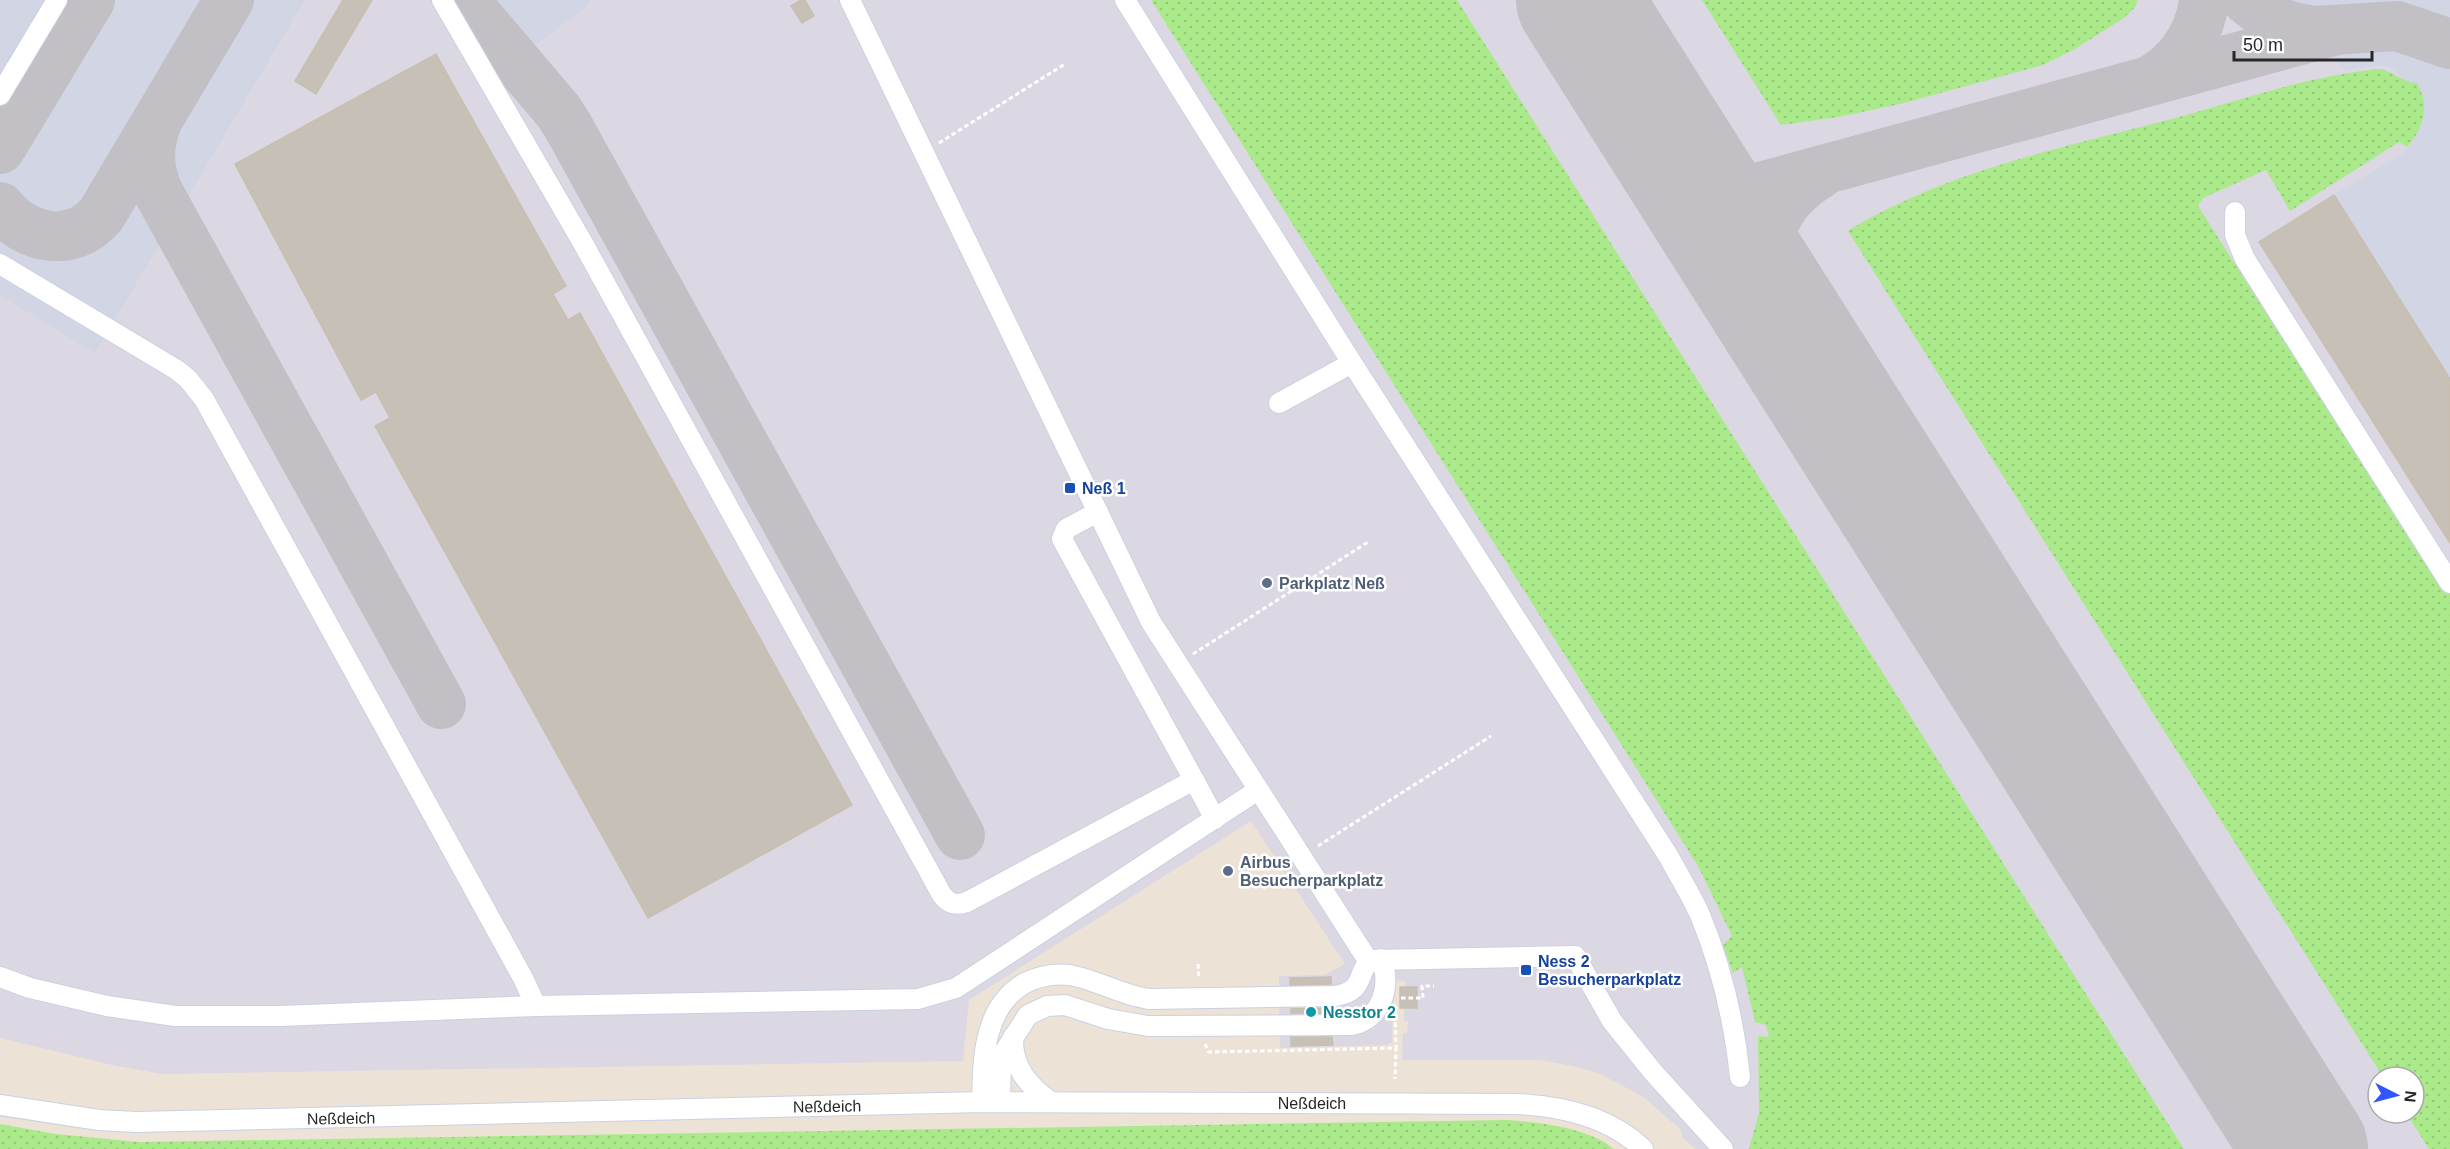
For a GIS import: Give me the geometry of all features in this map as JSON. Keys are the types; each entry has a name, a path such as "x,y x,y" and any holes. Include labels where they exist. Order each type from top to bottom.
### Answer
{"street":[{"path":"0,95 57,0"},
{"path":"442,0 584,245 945,900 956,905 967,902 1194,780"},
{"path":"850,0 1151,622 1301,857 1375,960 1386,980 1384,991 1386,1009 1363,1023 1352,1025 1148,1026 1108,1019 1055,1004 1029,1015 1013,1037 1001,1062 991,1102"},
{"path":"1125,0 1352,363 1669,857 1699,912 1715,953 1735,1029 1740,1077"},
{"path":"2235,212 2235,235 2245,259 2450,583"},
{"path":"0,264 177,370 204,399 523,978 536,1006"},
{"path":"1279,403 1352,363"},
{"path":"1098,512 1066,529 1062,539 1215,819"},
{"path":"0,977 30,988 107,1006 175,1017 280,1016 536,1006 918,999 942,994 956,988 1258,790"},
{"path":"1375,960 1575,956 1612,1021 1646,1065 1723,1149"},
{"path":"991,1102 988,1031 1002,1002 1031,980 1052,975 1070,975 1122,993 1149,999 1344,995 1357,986 1375,960"},
{"path":"1013,1037 1014,1054 1024,1077 1037,1093 1051,1102"},
{"name":"Neßdeich","path":"0,1105 99,1120 159,1122 991,1102 1539,1105 1579,1113 1599,1120 1616,1128 1643,1149"}],"path":[{"path":"924,153 1065,64"},
{"path":"1178,663 1368,542"},
{"path":"1301,857 1491,736"},
{"path":"1395,998 1423,998 1422,986 1434,986"},
{"path":"1386,1009 1396,1048"}],"shaded area":[{"path":"0,0 2450,0 2450,1149 1696,1149 1683,1138 1680,1129 1642,1096 1600,1074 1578,1067 1540,1060 1402,1060 1403,1033 1407,1033 1408,1021 1404,1021 1405,981 1393,980 1392,1042 1387,1045 1280,1048 1279,976 1324,975 1345,964 1251,821 969,1000 963,1061 161,1074 112,1065 0,1038"},
{"path":"0,0 305,0 95,353 0,295"},
{"path":"430,0 590,0 585,8 484,83"},
{"path":"2282,0 2450,0 2450,379 2334,195 2401,155 2414,140 2418,125 2408,85 2394,69 2380,65 2345,70"}],"green space":[{"path":"1151,0 1457,0 2184,1149 1749,1149 1759,1113 1758,1036 1769,1037 1766,1025 1755,1022 1742,967 1733,973 1723,945 1732,936 1698,866"},
{"path":"1702,0 2137,0 2136,6 2124,18 2075,49 2043,65 1900,104 1838,117 1781,125"},
{"path":"2382,69 2417,83 2423,100 2423,116 2418,132 2407,147 2399,142 2290,211 2266,170 2203,198 2198,206 2441,588 2450,594 2450,1149 2429,1149 2414,1125 2426,1125 2426,1065 2375,1065 1848,231 1887,209 1969,175 2054,149 2307,81"},
{"path":"1508,1120 1563,1127 1591,1136 1614,1149 0,1149 0,1124 56,1134 139,1142"}],"building":[{"path":"343,0 372,0 316,94 295,81"},
{"path":"805,0 814,16 802,23 791,6"},
{"path":"436,54 566,286 553,294 568,320 580,313 852,805 648,918 375,426 390,418 376,392 361,400 235,164"},
{"path":"2334,195 2450,379 2450,543 2259,242"},
{"path":"1331,977 1331,984 1290,985 1290,978"},
{"path":"1400,987 1417,987 1417,1008 1400,1008"},
{"path":"1332,1008 1332,1013 1291,1013 1291,1009"},
{"path":"1291,1037 1332,1037 1333,1045 1291,1046"}],"taxiway":[{"path":"0,149 90,0"},
{"path":"0,207 23,227 49,236 77,233 89,226 101,215 229,0"},
{"path":"464,0 559,112 569,128 960,835"},
{"path":"2149,81 2170,66 2187,47 2198,25 2204,0"},
{"path":"2247,0 2272,20 2293,27 2315,31 2397,26 2450,44"},
{"path":"1688,173 1704,189 1722,194 1738,193 2337,30"},
{"path":"156,124 150,157 157,190 441,704"},
{"path":"1767,299 1767,259 1773,226 1790,198 1803,185 1821,173"}],"runway":[{"path":"1578,0 2306,1149"}],"place":[{"name":"Neß 1","path":"1070,488"},
{"name":"Parkplatz Neß","path":"1267,583"},
{"name":"Airbus Besucherparkplatz","path":"1228,871"},
{"name":"Ness 2 Besucherparkplatz","path":"1526,970"},
{"name":"Nesstor 2","path":"1311,1012"}]}
